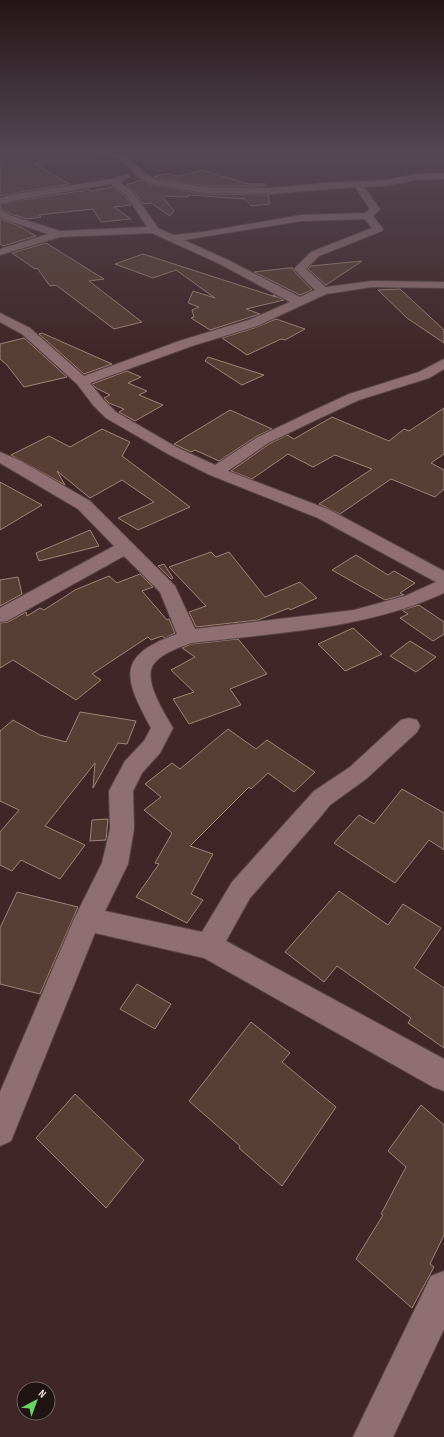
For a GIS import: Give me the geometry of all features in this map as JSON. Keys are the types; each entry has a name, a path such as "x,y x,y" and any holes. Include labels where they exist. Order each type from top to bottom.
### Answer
{"street":[{"path":"9,218 60,234"},
{"path":"146,218 154,230"},
{"path":"173,238 203,235 301,218"},
{"path":"323,291 300,269 315,254 378,229 370,218"},
{"path":"0,252 60,234 154,230 224,262 300,302"},
{"path":"82,381 187,344 253,323 323,291 372,284 444,285"},
{"path":"0,317 26,331 82,381 98,402 111,415 173,451 216,472 324,514 444,579"},
{"path":"216,472 263,440 313,416 354,397 424,375 444,363"},
{"path":"0,457 15,464 84,505 124,548 168,590 188,637"},
{"path":"0,616 124,548"},
{"path":"0,1130 87,919 115,864 122,829 121,791 133,767 152,747 162,728 142,690 139,671 148,656 170,643 188,637 354,616 411,601 444,586"},
{"path":"209,946 241,890 322,798 358,773 409,726"},
{"path":"87,919 209,946 444,1076"},
{"path":"373,1437 444,1289"}],"building":[{"path":"99,218 131,219 101,222"},
{"path":"0,219 19,226 36,236 3,246 0,244"},
{"path":"46,243 104,279 89,281 142,322 114,329 56,285 50,286 37,268 35,269 12,253"},
{"path":"143,254 276,297 273,295 284,300 246,309 260,314 210,330 191,318 194,317 192,310 199,307 188,303 193,291 215,298 176,270 153,278 115,264"},
{"path":"362,261 326,285 308,269 311,266"},
{"path":"293,268 293,270 312,290 300,295 254,272"},
{"path":"400,289 444,330 444,343 407,318 378,290"},
{"path":"276,319 305,329 285,340 281,339 247,355 222,338 257,327"},
{"path":"42,333 112,364 84,374 39,334"},
{"path":"24,338 67,377 24,387 7,365 0,359 0,344"},
{"path":"208,357 264,375 242,385 205,361"},
{"path":"127,371 141,377 128,383 147,391 139,395 163,405 135,421 119,412 124,409 109,403 104,398 110,395 96,388 92,384"},
{"path":"444,408 444,454 431,463 444,470 444,489 435,497 391,479 340,514 319,504 372,469 335,455 313,467 288,454 252,479 231,471 269,444 287,435 294,439 332,417 389,441 404,429 409,431"},
{"path":"230,410 272,429 257,436 219,461 195,450 191,452 174,444"},
{"path":"102,429 130,442 122,456 190,507 138,530 118,518 154,502 122,480 90,498 57,471 65,485 11,455 49,436 70,447"},
{"path":"0,482 42,505 0,530"},
{"path":"90,530 99,546 39,561 36,553"},
{"path":"211,552 216,557 229,552 265,597 300,582 317,598 290,610 289,608 258,620 196,627 189,612 206,606 169,567"},
{"path":"356,555 388,575 394,571 415,583 400,593 404,595 385,600 332,570"},
{"path":"164,564 173,578 171,579 158,566"},
{"path":"140,574 153,587 142,591 167,620 169,619 175,633 165,638 162,636 151,640 148,637 92,674 101,680 76,700 13,660 0,668 0,623 8,622 26,612 27,616 40,608 44,610 75,590 109,576 117,583"},
{"path":"18,577 22,594 0,606 0,580"},
{"path":"419,605 444,622 444,634 433,641 400,618 408,614 402,610"},
{"path":"353,628 382,654 345,671 318,644"},
{"path":"238,639 267,674 230,689 241,705 189,724 173,699 194,692 171,670 195,657 182,648 191,644"},
{"path":"410,641 436,657 416,672 390,656"},
{"path":"80,712 136,721 127,744 118,743 93,788 95,763 45,826 85,845 60,879 21,860 12,871 0,865 0,832 19,810 0,801 0,731 13,720 40,735 66,742"},
{"path":"228,729 256,749 267,740 315,772 294,792 268,773 251,789 249,787 190,846 213,854 191,894 203,900 187,923 136,897 159,864 155,863 172,833 144,810 161,797 145,784 172,763 180,769"},
{"path":"402,789 444,813 444,850 429,840 395,883 334,843 359,815 374,824"},
{"path":"108,819 106,840 90,841 92,820"},
{"path":"339,891 388,925 403,904 441,928 414,968 444,988 444,1048 408,1023 411,1018 337,966 324,982 285,952"},
{"path":"17,892 78,907 40,994 0,984 0,928"},
{"path":"137,984 171,1004 155,1029 120,1009"},
{"path":"251,1022 290,1053 282,1062 336,1107 282,1186 189,1101"},
{"path":"75,1094 144,1160 106,1208 36,1138"},
{"path":"421,1105 444,1125 444,1235 430,1264 434,1267 412,1308 356,1259 383,1215 381,1214 406,1167 388,1151"}]}
